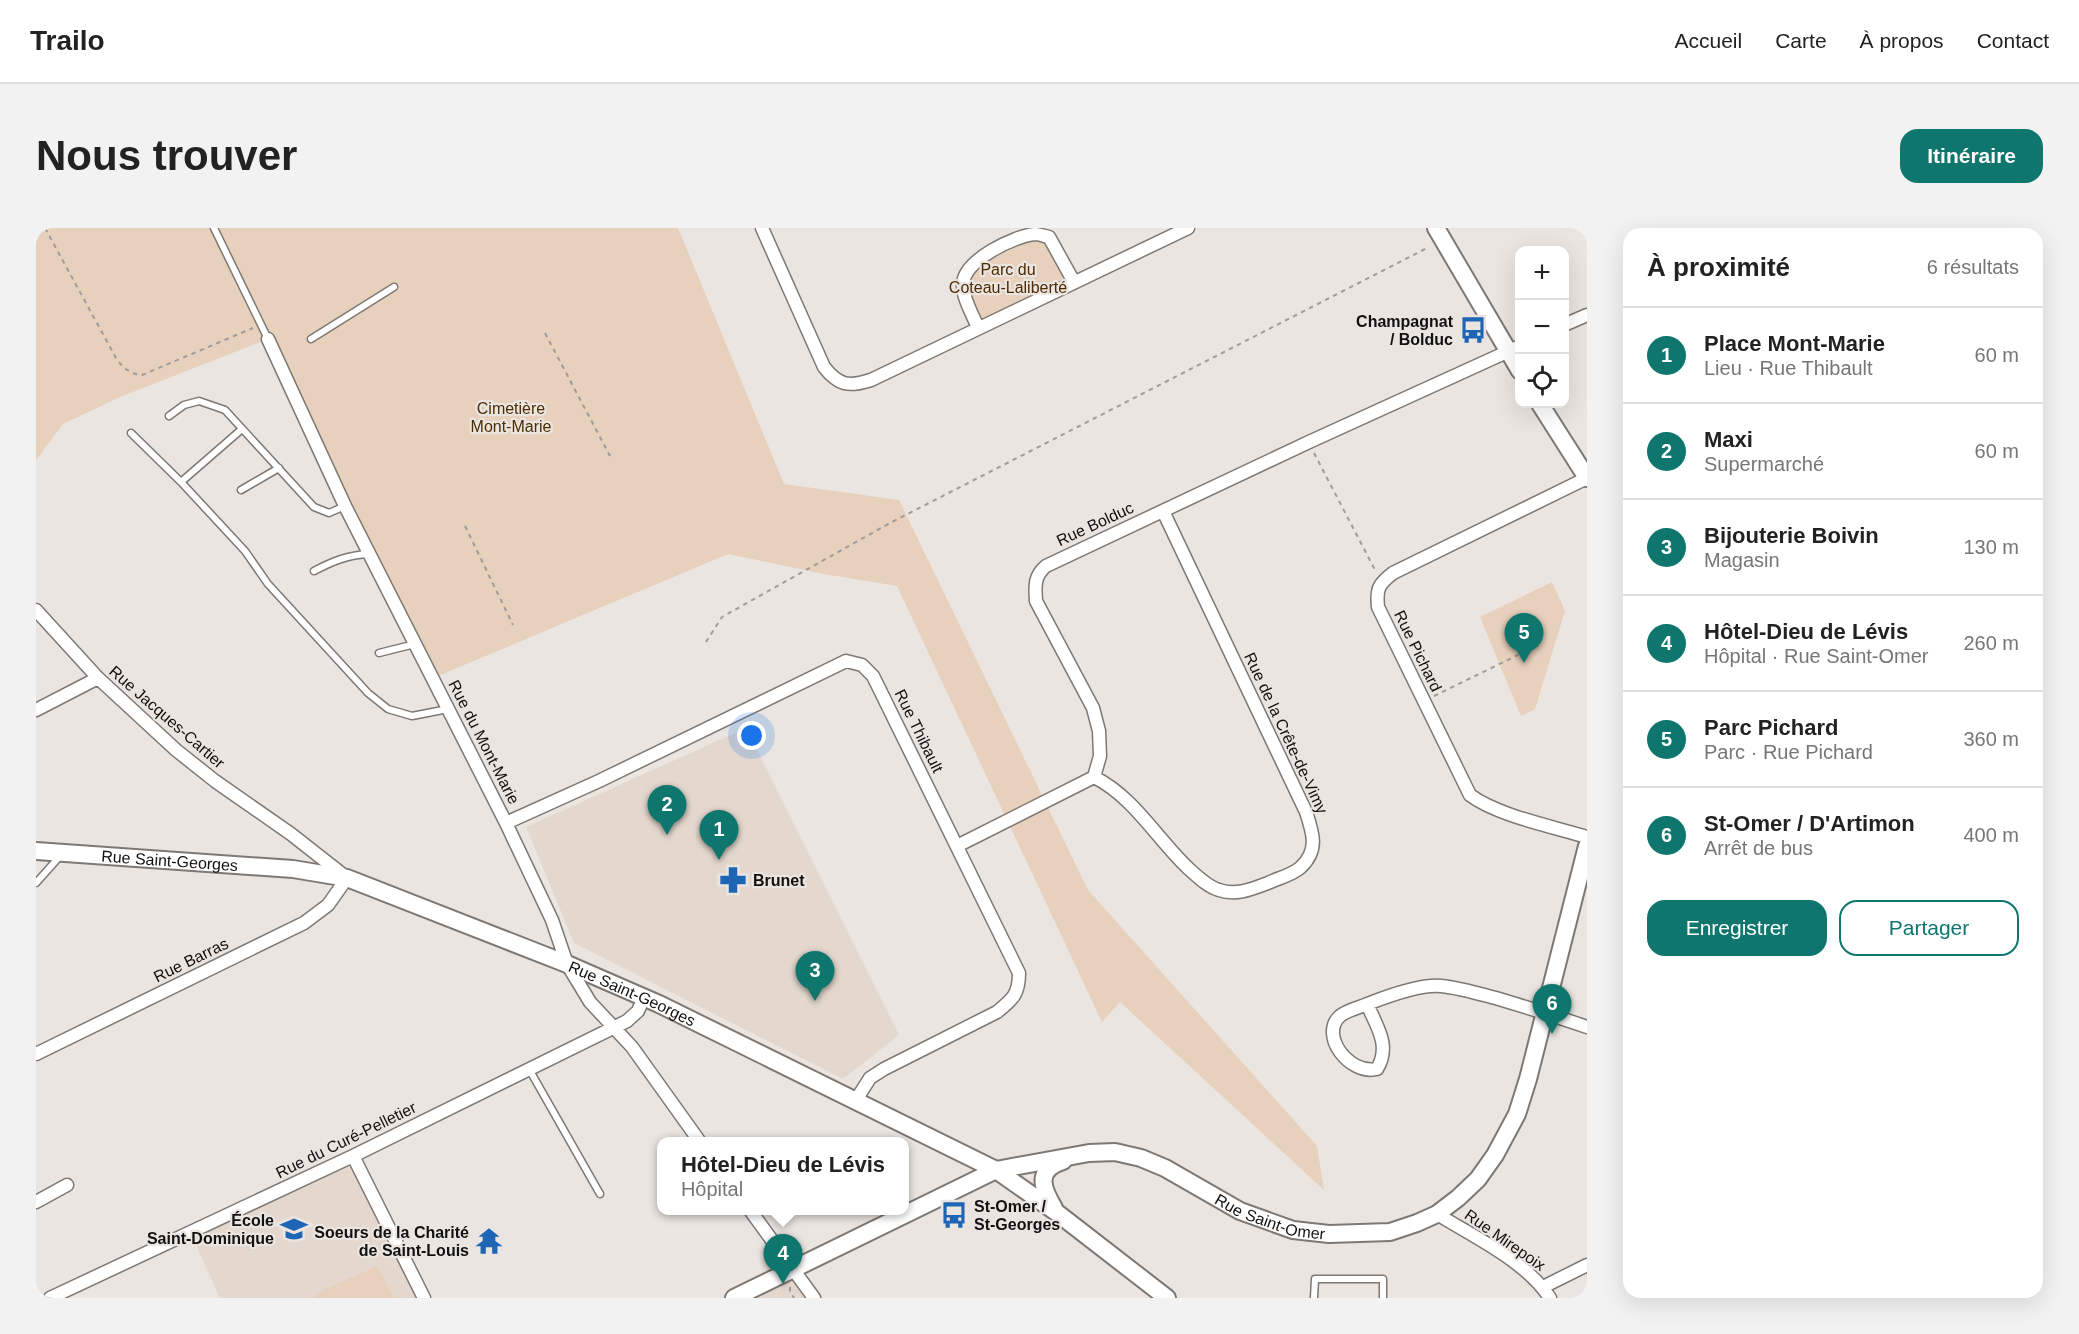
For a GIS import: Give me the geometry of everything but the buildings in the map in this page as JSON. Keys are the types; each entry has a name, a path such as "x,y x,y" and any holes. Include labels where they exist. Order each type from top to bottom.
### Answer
{"street":[{"path":"762,228 824,367 832,377 845,384 856,385 871,380 1188,228"},
{"path":"978,328 962,286 965,272 976,260 1017,239 1036,234 1049,237 1074,282"},
{"path":"1439,234 1513,349"},
{"path":"1569,324 1587,315"},
{"name":"Rue du Mont-Marie","path":"268,339 345,506 506,823 552,920 567,964 590,1002 632,1047 696,1137"},
{"name":"Rue Bolduc","path":"1094,777 1100,756 1094,708 1036,601 1035,586 1038,573 1057,559 1513,349"},
{"path":"1381,582 1393,573 1587,478 1543,408"},
{"name":"Rue de la Crête-de-Vimy","path":"1094,777 1109,784 1123,796 1176,857 1201,880 1218,890 1247,891 1300,869 1309,858 1314,844 1306,812 1163,511"},
{"name":"Rue Pichard","path":"1381,582 1377,594 1378,607 1470,795 1494,809 1587,837"},
{"name":"Rue Jacques-Cartier","path":"36,610 98,678 176,750 215,781 291,834 346,878"},
{"name":"Rue Thibault","path":"506,823 846,661 862,665 873,676 1019,973 1019,988 1011,1000 997,1012 870,1078 856,1100"},
{"path":"36,710 98,678"},
{"path":"957,846 1094,777"},
{"name":"Rue Saint-Omer","path":"909,1212 996,1170 1089,1153 1115,1152 1141,1158 1165,1168 1240,1211 1293,1230 1329,1234 1390,1232 1437,1214 1478,1179 1495,1155 1517,1114 1587,846"},
{"name":"Rue Saint-Georges","path":"36,851 293,869 346,878 567,964 644,997 996,1170 1056,1212 1167,1298"},
{"name":"Rue Barras","path":"36,1054 304,923 328,905 346,878"},
{"path":"1367,1004 1384,1048 1383,1059 1377,1069 1368,1071 1356,1067 1341,1055 1334,1033 1334,1024 1340,1015 1367,1004 1380,999 1439,986 1474,992 1587,1027"},
{"name":"Rue du Curé-Pelletier","path":"50,1298 353,1156 627,1021 638,1011 644,997"},
{"path":"1056,1212 1043,1188 1042,1177 1049,1167 1089,1153"},
{"path":"353,1156 424,1298"},
{"path":"36,1202 67,1185"},
{"name":"Rue Mirepoix","path":"1437,1214 1516,1264 1543,1287 1550,1298"},
{"path":"754,1215 814,1298"},
{"name":"Rue Saint-Omer","path":"735,1298 903,1215"},
{"path":"1543,1287 1587,1265"}],"lane":[{"path":"214,228 268,339"},
{"path":"311,339 394,287"},
{"path":"169,416 184,405 199,401 225,410 314,507 329,513 345,506"},
{"path":"181,482 242,429"},
{"path":"131,433 181,482 245,551 268,584 368,693 388,709 412,716 449,709"},
{"path":"241,490 279,468"},
{"path":"314,571 352,554 370,554"},
{"path":"379,653 416,644"},
{"path":"36,883 63,852"},
{"path":"528,1069 600,1194"},
{"path":"1314,1298 1315,1279 1383,1279 1383,1298"}],"path":[{"path":"45,228 116,358 134,375 142,375 261,325"},
{"path":"706,642 722,617 890,523 1439,234"},
{"path":"545,333 610,456"},
{"path":"1309,442 1381,582"},
{"path":"465,526 513,625"},
{"path":"1424,701 1518,655"}],"shaded area":[{"path":"746,728 899,1035 843,1079 574,943 526,827"},
{"name":"École Saint-Dominique","path":"353,1156 424,1298 220,1298 190,1232"},
{"path":"792,1269 814,1298 732,1298"}],"green space":[{"name":"Cimetière Mont-Marie","path":"36,228 678,228 784,484 899,500 1088,890 1317,1146 1324,1190 1120,1002 1102,1022 897,586 728,554 433,678 268,339 120,397 63,424 36,460"},
{"name":"Parc du Coteau-Laliberté","path":"1049,237 1074,282 978,328 965,272 1017,239"},
{"path":"1552,582 1565,611 1535,709 1521,716 1480,617"},
{"path":"377,1266 394,1298 313,1298 325,1289"}],"place":[{"name":"Champagnat / Bolduc","path":"1473,330"},
{"name":"Parc Pichard","path":"1524,663"},
{"name":"Maxi","path":"667,835"},
{"name":"Place Mont-Marie","path":"719,860"},
{"name":"Brunet","path":"733,880"},
{"name":"Bijouterie Boivin","path":"815,1001"},
{"name":"St-Omer / D'Artimon","path":"1552,1034"},
{"name":"St-Omer / St-Georges","path":"954,1215"},
{"name":"École Saint-Dominique","path":"294,1229"},
{"name":"Soeurs de la Charité de Saint-Louis","path":"489,1241"},
{"name":"Hôtel-Dieu de Lévis","path":"783,1284"}]}
